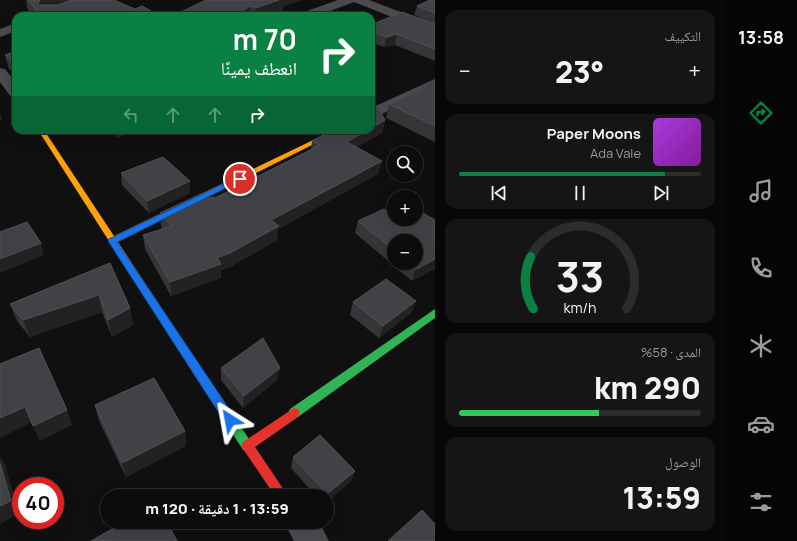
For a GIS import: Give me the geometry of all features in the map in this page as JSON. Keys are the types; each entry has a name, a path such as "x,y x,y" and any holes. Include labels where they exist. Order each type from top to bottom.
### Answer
{"street":[{"path":"316,12 349,0"},
{"path":"358,0 435,30"},
{"path":"0,33 12,28"},
{"path":"0,72 12,88"},
{"path":"375,112 435,83"},
{"path":"44,134 112,241 247,446 277,489"},
{"path":"112,241 331,134"},
{"path":"247,446 435,313"},
{"path":"305,529 313,541"}],"building":[{"path":"28,0 40,0 38,3 39,5 58,5 72,0 114,0 135,9 142,6 153,12 38,12"},
{"path":"206,0 279,0 255,8 251,6 240,12 181,12"},
{"path":"430,0 435,0 435,13 417,6"},
{"path":"402,12 435,24 435,49 397,34 387,37 375,32 375,23"},
{"path":"12,52 12,61 5,55"},
{"path":"435,80 435,126 389,104 426,87 423,86"},
{"path":"377,106 385,120 375,126 375,107"},
{"path":"325,134 360,134 347,142 382,161 271,220 279,226 230,253 217,258 221,264 170,282 143,235 172,226 160,213 203,193 210,198 215,198 320,145 312,141"},
{"path":"163,157 190,181 147,201 121,173"},
{"path":"384,209 387,211 387,226 423,226 423,213 435,220 435,259 423,266 423,234 387,234 387,244 358,221"},
{"path":"27,222 41,243 0,259 0,232"},
{"path":"110,263 130,308 108,320 99,295 23,320 10,304"},
{"path":"386,279 416,301 383,326 353,302"},
{"path":"263,338 280,368 244,396 221,368"},
{"path":"39,348 67,410 33,426 25,407 0,418 0,364"},
{"path":"154,378 185,431 122,463 95,405"},
{"path":"320,435 355,471 333,489 322,489 293,457"},
{"path":"0,463 11,501 0,506"},
{"path":"422,510 435,524 435,541 388,541"},
{"path":"112,529 171,529 177,541 91,541"}],"traffic: fast":[{"path":"294,413 435,313"},
{"path":"167,324 247,446"}],"traffic: slow":[{"path":"44,134 167,324"},
{"path":"112,241 331,134"}],"traffic: jam":[{"path":"277,489 247,446 294,413"}],"route":[{"path":"230,420 112,241 240,179"}]}
